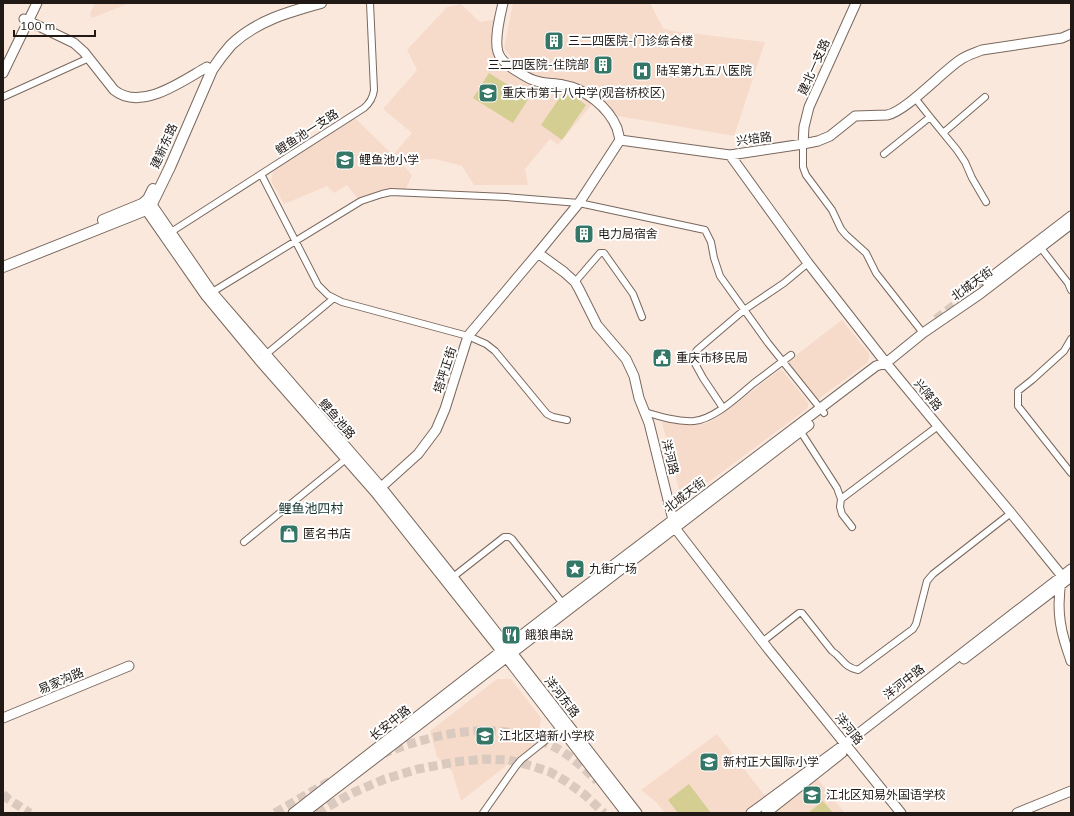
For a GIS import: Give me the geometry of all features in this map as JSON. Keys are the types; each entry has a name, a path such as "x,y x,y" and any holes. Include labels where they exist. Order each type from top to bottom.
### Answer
{"main road":[{"name":"建新东路","path":"147,204 207,67 217,52 227,41 258,19 270,13 299,3"},
{"name":"建新东路","path":"147,204 168,170 212,70 231,45 250,30 273,18 288,12 321,3"},
{"path":"3,260 147,204"},
{"path":"3,267 147,204"}],"street":[{"path":"3,73 32,3"},
{"path":"3,64 26,20 37,3"},
{"name":"鲤鱼池一支路","path":"171,232 364,108 370,102 374,90 370,3"},
{"path":"503,3 497,39 498,52 506,64 533,80 564,85 586,93 605,110 617,129 620,140 580,203 538,253"},
{"name":"建北一支路","path":"803,144 804,127 809,107 856,3"},
{"path":"26,20 74,43 89,58 114,90 119,94 126,96 146,97 155,95 207,67"},
{"name":"兴培路","path":"620,140 730,155 803,144 824,139 855,116 887,115 894,113 915,98 961,59 971,54 982,50 1062,38 1071,34"},
{"path":"3,97 89,58"},
{"path":"943,133 985,97"},
{"path":"915,98 965,162 972,178 986,202"},
{"path":"884,154 930,117"},
{"path":"803,144 803,167 806,175 832,210 841,229 866,253 876,273 923,334"},
{"name":"兴降路","path":"730,155 808,263 886,363 1011,513 1066,576"},
{"path":"261,174 294,241 318,285 328,295 342,302 468,336 486,344 495,351 547,414 567,420"},
{"path":"209,294 361,201 382,194 391,192 506,196 580,203 705,230 711,242 720,276 782,362 822,411"},
{"name":"鲤鱼池路","path":"147,204 171,232 209,294"},
{"name":"鲤鱼池路","path":"147,204 209,294 346,459 378,490 507,652"},
{"path":"986,281 1071,216"},
{"name":"北城天街","path":"507,652 799,429 876,366 886,363 923,334 980,294 1071,224"},
{"path":"1041,248 1068,283 1071,290"},
{"name":"洋河路","path":"538,253 564,272 574,282 597,325 626,359 634,376 639,398 646,412 674,523 762,642 901,813"},
{"name":"塔坪正街","path":"378,490 418,454 436,430 445,409 468,336 538,253"},
{"path":"574,282 600,253 604,253 633,294 642,317"},
{"path":"723,408 692,358 697,350 744,310 784,283 808,263"},
{"path":"262,357 334,298"},
{"path":"1071,339 1064,351 1018,391 1018,406 1071,473"},
{"path":"646,412 682,421 696,421 714,414 732,402 791,355"},
{"name":"鲤鱼池路","path":"262,357 453,576 507,652"},
{"path":"841,499 938,426"},
{"path":"799,429 838,488 841,499 840,507 842,514 852,527"},
{"path":"244,542 346,459"},
{"path":"762,642 802,613 846,665 858,670 913,629 916,624 928,581 933,574 1011,513"},
{"path":"453,576 504,537 509,537 565,607"},
{"name":"洋河中路","path":"766,813 847,746 1066,576 1071,569"},
{"path":"1066,576 1060,586 1059,611 1063,638 1071,661"},
{"name":"洋河中路","path":"751,813 847,746 1060,586"},
{"name":"洋河东路","path":"507,652 561,728 626,813"},
{"name":"洋河东路","path":"507,652 637,813"},
{"name":"长安中路","path":"293,813 507,652"},
{"name":"长安中路","path":"304,813 507,652"},
{"name":"易家沟路","path":"3,718 129,666"},
{"path":"483,813 518,763 561,728"},
{"path":"1017,813 1071,791"},
{"path":"1033,813 1071,797"}],"shaded area":[{"path":"95,3 130,3 92,18 90,14"},
{"name":"陆军第九五八医院","path":"513,3 650,3 663,28 673,31 765,42 734,136 618,116 604,101 586,89 558,78 539,77 517,65 504,48"},
{"name":"重庆市第十八中学(观音桥校区)","path":"461,4 480,22 497,19 504,66 574,91 593,103 558,145 550,139 525,169 528,185 474,185 462,166 435,159 426,159 410,164 402,164 412,175 406,189 390,189 358,199 347,185 334,193 327,186 284,204 271,181 273,172 355,118 393,155 412,133 383,109 417,70 407,50 447,7"},
{"path":"489,73 529,98 513,123 473,98"},
{"path":"565,90 586,105 562,140 541,125"},
{"path":"842,320 868,352 869,359 867,363 817,400 787,362"},
{"path":"781,369 808,402 808,408 682,502 662,422 704,424 709,422 717,418"},
{"name":"江北区培新小学校","path":"497,679 511,679 541,718 538,741 461,801 452,771 437,757 430,731"},
{"name":"新村正大国际小学","path":"717,734 766,797 746,813 665,813 656,802 641,790"},
{"name":"江北区知易外国语学校","path":"816,777 845,813 770,813"},
{"path":"689,784 711,813 678,813 668,800"},
{"path":"823,801 833,813 808,813"}],"tunnel":[{"path":"936,319 986,281"},
{"path":"382,754 422,740 442,735 463,732 505,732 526,736 553,746 573,759 597,781"},
{"path":"317,813 350,794 385,779 418,769 455,762 485,759 509,760 550,772 585,795 604,813"},
{"path":"275,813 332,780"},
{"path":"3,794 8,799 30,813"}],"place":[{"name":"三二四医院-门诊综合楼","path":"554,41"},
{"name":"三二四医院-住院部","path":"603,65"},
{"name":"陆军第九五八医院","path":"642,71"},
{"name":"重庆市第十八中学(观音桥校区)","path":"488,93"},
{"name":"鲤鱼池小学","path":"345,160"},
{"name":"电力局宿舍","path":"584,234"},
{"name":"重庆市移民局","path":"662,358"},
{"name":"匿名书店","path":"289,534"},
{"name":"九街广场","path":"575,569"},
{"name":"餓狼串說","path":"511,635"},
{"name":"江北区培新小学校","path":"485,736"},
{"name":"新村正大国际小学","path":"709,762"},
{"name":"江北区知易外国语学校","path":"812,795"}],"district":[{"name":"鲤鱼池四村","path":"311,508"}]}
